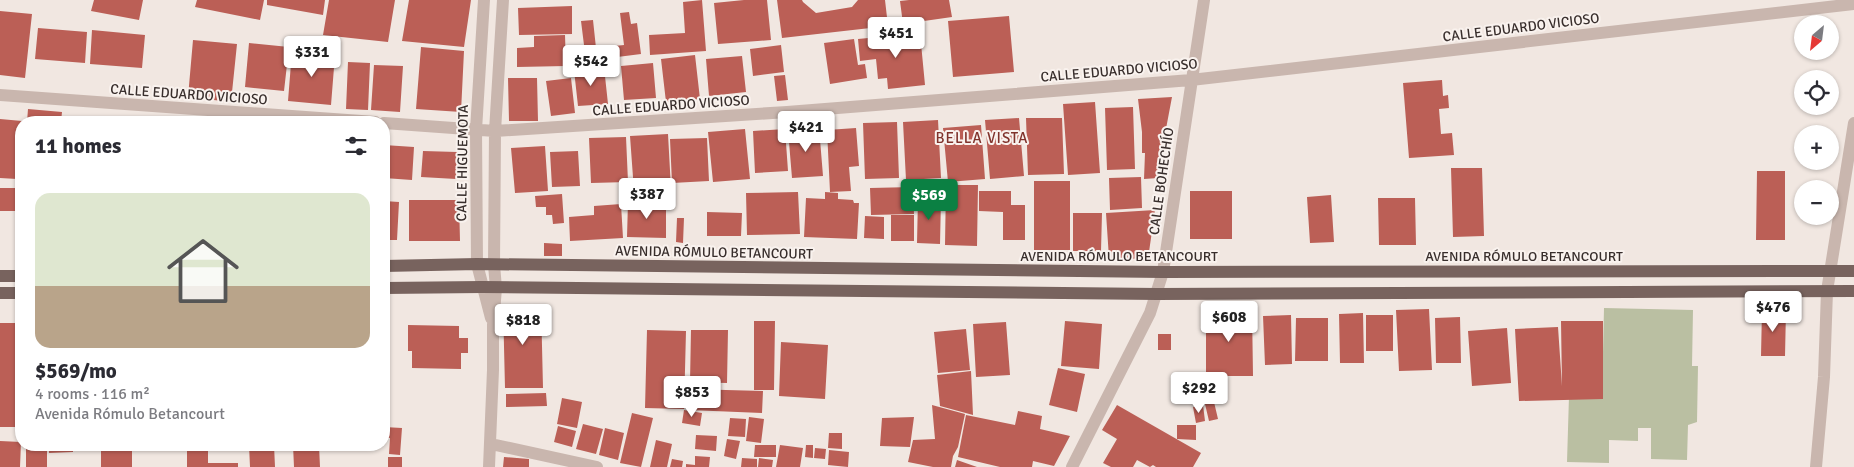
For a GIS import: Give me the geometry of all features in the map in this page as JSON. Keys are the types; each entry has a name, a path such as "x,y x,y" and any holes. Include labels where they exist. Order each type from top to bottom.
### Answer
{"main road":[{"name":"AVENIDA RÓMULO BETANCOURT","path":"390,266 477,264 1163,272 1854,271"},
{"path":"0,276 15,276"},
{"path":"390,288 482,287 1157,294 1854,291"},
{"path":"0,293 15,293"}],"street":[{"name":"CALLE HIGUEMOTA","path":"484,0 476,130 477,264 493,325"},
{"name":"CALLE HIGUEMOTA","path":"489,467 493,325 496,288 494,265 495,131 503,0"},
{"name":"CALLE BOHECHÍO","path":"1072,467 1150,313 1157,294 1163,272 1204,0"},
{"name":"CALLE EDUARDO VICIOSO","path":"390,123 495,131 787,112 1191,80 1854,4"},
{"name":"CALLE EDUARDO VICIOSO","path":"0,94 295,116"},
{"path":"1816,467 1826,348 1827,291 1854,123"},
{"path":"491,444 597,467"}],"green space":[{"path":"1604,308 1693,310 1692,366 1698,366 1697,422 1688,425 1687,460 1651,459 1651,428 1638,428 1638,441 1609,440 1609,463 1567,462 1569,396 1602,396"}],"building":[{"path":"94,0 143,0 139,20 91,11"},
{"path":"197,0 264,0 260,20 195,7"},
{"path":"267,0 325,0 323,15 267,5"},
{"path":"329,0 395,0 388,42 323,35"},
{"path":"409,0 471,0 464,47 402,41"},
{"path":"702,0 706,51 650,55 649,35 685,33 683,2"},
{"path":"767,0 771,40 718,44 714,3"},
{"path":"777,0 802,0 816,13 852,7 858,0 885,0 888,26 782,38"},
{"path":"949,0 952,17 903,24 900,1"},
{"path":"572,6 572,34 519,35 518,8"},
{"path":"0,11 32,14 25,78 0,75"},
{"path":"629,12 631,24 637,23 641,54 586,61 581,21 593,20 596,48 624,45 620,13"},
{"path":"1009,16 1014,72 953,77 948,21"},
{"path":"38,28 87,32 85,63 35,59"},
{"path":"92,30 145,35 142,68 90,64"},
{"path":"920,33 925,85 888,89 887,78 878,79 876,59 860,61 858,39"},
{"path":"565,35 566,66 517,67 517,48 534,47 534,36"},
{"path":"854,39 858,65 865,64 867,78 830,84 824,43"},
{"path":"193,40 237,44 231,102 188,97"},
{"path":"249,43 289,47 284,91 245,87"},
{"path":"781,45 784,72 753,76 750,49"},
{"path":"421,47 464,51 461,112 416,109"},
{"path":"292,51 335,55 331,105 288,101"},
{"path":"695,55 700,99 666,102 661,59"},
{"path":"742,56 746,92 709,96 706,59"},
{"path":"348,62 370,63 368,110 346,109"},
{"path":"653,63 656,98 624,100 621,66"},
{"path":"374,65 403,66 400,112 371,110"},
{"path":"604,67 608,104 578,106 574,70"},
{"path":"785,75 788,100 777,101 774,76"},
{"path":"508,78 537,78 538,121 509,121"},
{"path":"571,78 575,113 551,116 546,81"},
{"path":"1442,80 1443,96 1448,95 1449,108 1439,109 1441,134 1452,133 1454,155 1409,158 1403,83"},
{"path":"1172,97 1158,178 1144,179 1145,153 1142,153 1142,132 1138,99"},
{"path":"1095,102 1100,173 1068,175 1063,104"},
{"path":"1133,107 1135,169 1107,170 1105,108"},
{"path":"28,109 62,112 62,116 27,116"},
{"path":"1019,118 1024,176 990,179 985,120"},
{"path":"1026,118 1062,118 1064,174 1028,175"},
{"path":"0,119 15,120 15,179 0,178"},
{"path":"938,120 941,178 906,180 903,122"},
{"path":"897,122 899,178 865,179 863,123"},
{"path":"981,125 985,179 948,182 943,128"},
{"path":"819,127 823,176 792,178 788,130"},
{"path":"856,128 859,166 849,167 851,191 830,192 827,130"},
{"path":"745,129 750,179 713,182 708,132"},
{"path":"785,129 788,171 755,173 753,131"},
{"path":"668,134 671,189 634,191 630,136"},
{"path":"626,137 628,182 591,183 589,138"},
{"path":"707,138 709,181 672,183 670,139"},
{"path":"390,145 414,147 412,180 390,178"},
{"path":"545,146 548,191 515,193 511,148"},
{"path":"423,151 457,152 456,179 421,177"},
{"path":"578,151 580,186 552,187 550,152"},
{"path":"1451,168 1482,168 1484,236 1453,237"},
{"path":"1757,171 1785,171 1785,240 1756,240"},
{"path":"1141,177 1142,208 1110,210 1109,178"},
{"path":"1034,181 1070,181 1070,250 1034,250"},
{"path":"946,185 978,185 977,246 945,245"},
{"path":"913,187 914,214 871,215 870,188"},
{"path":"0,188 15,188 15,211 0,211"},
{"path":"979,191 1011,191 1011,205 1025,205 1025,240 1003,240 1003,212 979,211"},
{"path":"1190,191 1232,191 1232,239 1190,239"},
{"path":"798,192 800,234 747,235 746,193"},
{"path":"825,192 838,193 838,199 853,200 854,203 859,203 857,239 804,237 806,198 825,199"},
{"path":"562,194 564,223 553,224 552,215 546,215 546,207 536,207 535,196"},
{"path":"1331,195 1334,242 1310,243 1307,197"},
{"path":"918,198 941,198 940,244 917,243"},
{"path":"1378,198 1415,198 1416,245 1379,245"},
{"path":"409,200 459,200 460,241 409,241"},
{"path":"390,201 399,202 397,240 390,240"},
{"path":"628,202 666,203 666,238 627,237"},
{"path":"621,204 623,238 570,241 569,217 594,215 594,206"},
{"path":"1155,210 1148,259 1109,258 1106,213"},
{"path":"707,212 742,213 741,236 707,236"},
{"path":"1073,213 1102,213 1101,251 1073,251"},
{"path":"891,215 914,215 914,241 891,241"},
{"path":"865,216 884,217 884,239 864,238"},
{"path":"677,218 684,218 683,243 676,242"},
{"path":"544,243 562,244 562,256 544,256"},
{"path":"541,304 543,388 505,388 503,305"},
{"path":"1206,309 1252,309 1253,376 1206,376"},
{"path":"1429,309 1432,370 1399,371 1396,310"},
{"path":"1762,310 1786,310 1785,356 1761,356"},
{"path":"1363,313 1364,363 1340,363 1339,314"},
{"path":"1291,315 1292,364 1265,365 1263,316"},
{"path":"1366,315 1393,315 1393,351 1366,351"},
{"path":"1460,317 1461,363 1436,363 1435,318"},
{"path":"1296,318 1328,318 1328,361 1295,361"},
{"path":"754,321 775,321 774,390 754,390"},
{"path":"1065,321 1102,324 1099,369 1061,366"},
{"path":"1561,321 1603,321 1603,399 1519,401 1515,329 1558,327 1562,386"},
{"path":"1006,322 1010,375 976,377 973,324"},
{"path":"0,323 15,323 15,427 0,427"},
{"path":"408,325 459,326 459,338 468,338 468,353 461,353 461,369 412,368 412,351 408,351"},
{"path":"1507,328 1511,383 1472,386 1468,331"},
{"path":"966,329 970,370 938,373 934,332"},
{"path":"647,330 686,331 684,409 645,408"},
{"path":"691,330 728,330 727,383 690,382"},
{"path":"1158,334 1171,334 1171,350 1158,350"},
{"path":"781,342 828,345 825,399 779,396"},
{"path":"1058,368 1085,374 1077,412 1049,405"},
{"path":"971,371 973,415 940,406 937,375"},
{"path":"689,389 763,391 762,413 689,410"},
{"path":"546,393 547,406 506,407 506,394"},
{"path":"562,398 582,402 577,428 557,424"},
{"path":"1214,402 1218,419 1209,421 1205,404"},
{"path":"932,405 965,414 958,447 953,456 951,467 933,467 908,462 913,440 935,439"},
{"path":"1117,405 1201,453 1193,467 1156,467 1153,465 1150,467 1137,460 1133,467 1111,467 1103,463 1117,439 1102,430"},
{"path":"1203,405 1205,421 1196,423 1193,407"},
{"path":"684,410 702,413 700,426 682,423"},
{"path":"1018,411 1042,416 1040,429 1070,436 1054,466 1033,461 1032,467 1000,467 958,457 966,415 1015,425"},
{"path":"632,413 653,418 641,467 620,463"},
{"path":"749,417 764,419 761,443 746,441"},
{"path":"914,417 910,447 880,446 882,418"},
{"path":"730,418 746,419 745,437 728,436"},
{"path":"583,424 603,429 596,454 576,449"},
{"path":"1177,425 1196,425 1196,440 1177,439"},
{"path":"558,426 576,431 572,447 554,442"},
{"path":"390,427 402,428 400,455 389,454"},
{"path":"605,428 624,433 618,460 599,455"},
{"path":"829,433 842,433 842,449 828,448"},
{"path":"696,435 717,436 716,451 695,449"},
{"path":"727,439 740,441 736,459 724,456"},
{"path":"656,440 672,444 667,467 650,467"},
{"path":"0,441 15,442 15,451 21,451 20,467 0,467"},
{"path":"755,445 776,445 776,457 754,457"},
{"path":"780,445 803,448 800,467 776,467"},
{"path":"806,445 813,445 813,458 805,457"},
{"path":"815,448 826,449 825,459 814,458"},
{"path":"829,450 849,452 848,467 828,465"},
{"path":"26,451 47,451 47,467 26,467"},
{"path":"49,451 73,451 73,452 49,453"},
{"path":"101,451 132,451 132,467 101,467"},
{"path":"187,451 208,451 208,463 238,463 238,467 187,467"},
{"path":"249,451 274,451 275,467 250,467"},
{"path":"293,451 319,451 320,467 294,467"},
{"path":"695,456 710,457 709,467 686,467 686,464 695,465"},
{"path":"388,457 402,457 402,467 388,467"},
{"path":"504,457 529,459 529,467 503,467"},
{"path":"742,458 757,459 757,467 741,467"},
{"path":"759,458 773,460 772,467 758,467"},
{"path":"672,459 683,461 682,467 670,467"},
{"path":"957,460 977,467 955,467"}],"district":[{"name":"BELLA VISTA","path":"982,138"}]}
